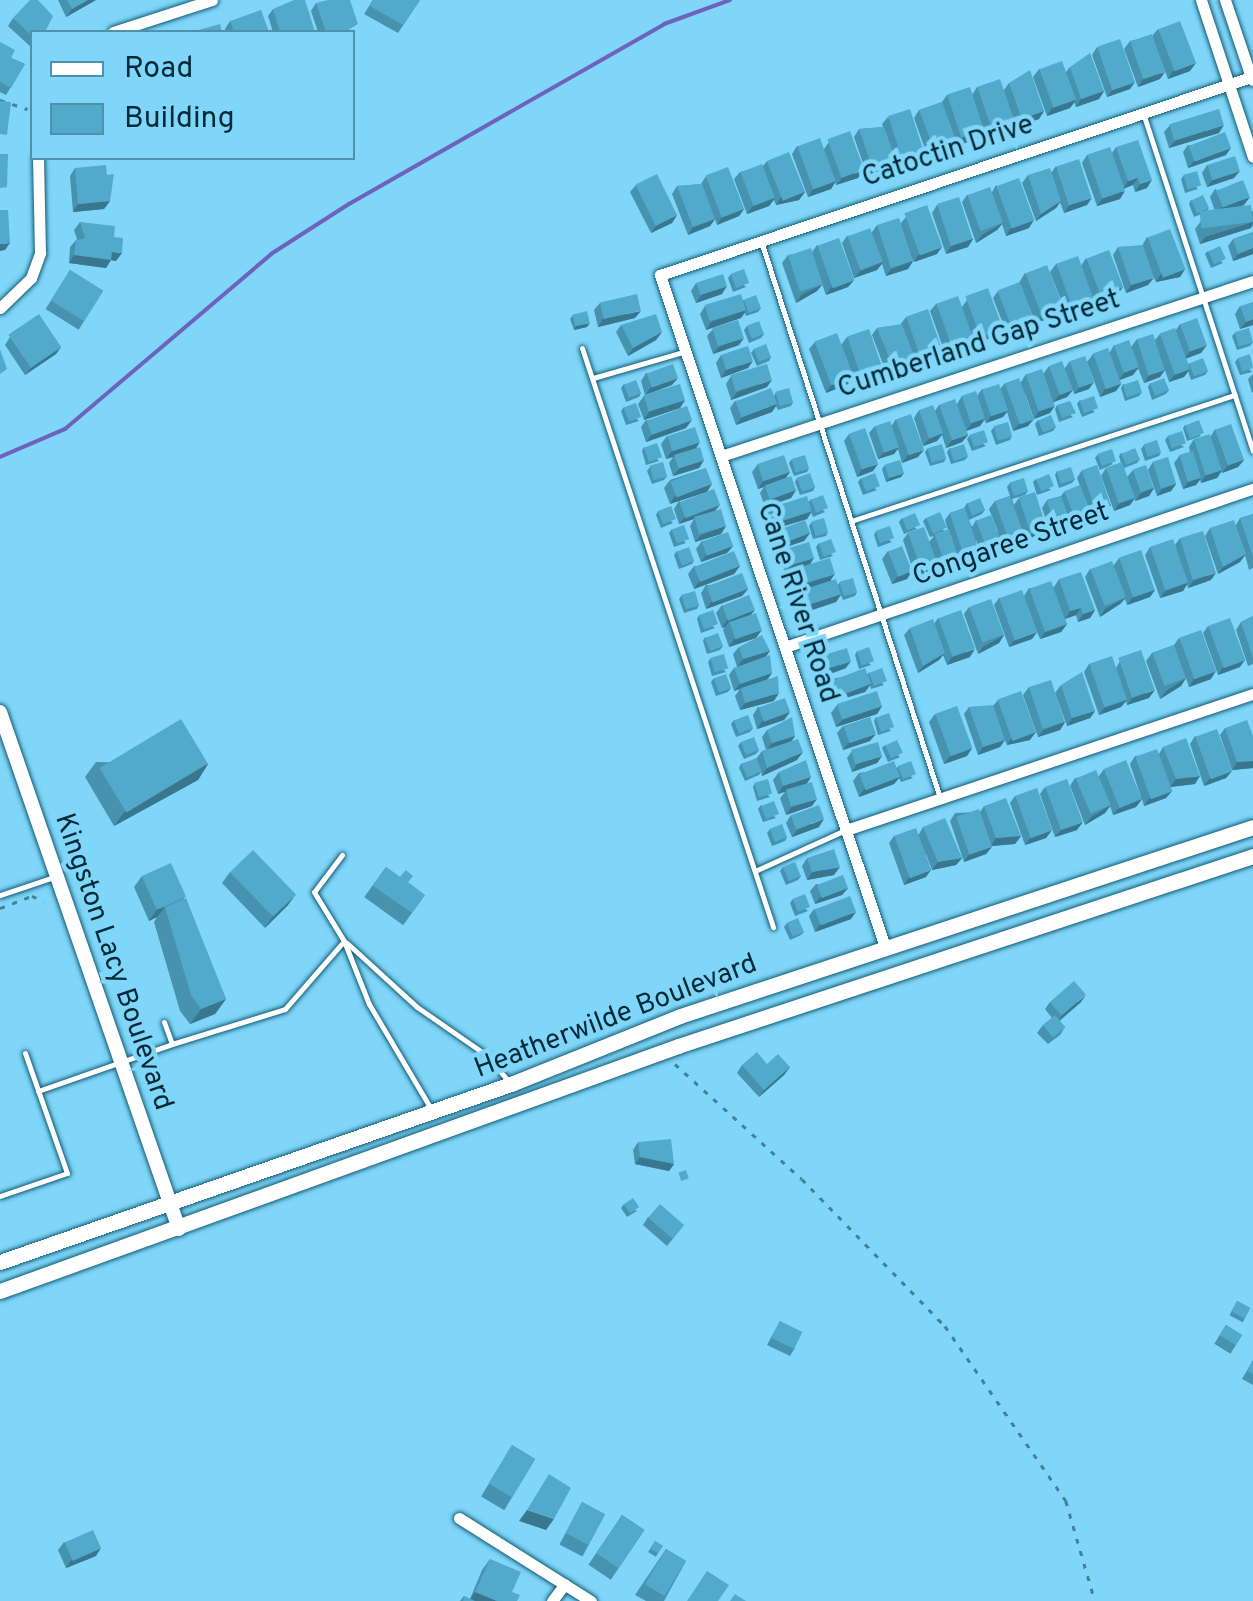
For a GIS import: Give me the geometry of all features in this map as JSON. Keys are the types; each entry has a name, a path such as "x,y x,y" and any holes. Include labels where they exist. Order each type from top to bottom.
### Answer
{"main road":[{"name":"Heatherwilde Boulevard","path":"0,1262 510,1084 680,1016 1253,828"},
{"name":"Heatherwilde Boulevard","path":"0,1291 519,1108 666,1051 1253,856"},
{"path":"510,1084 519,1108"}],"street":[{"path":"120,30 212,0"},
{"path":"1202,0 1253,157"},
{"path":"1225,0 1252,81"},
{"name":"Catoctin Drive","path":"660,274 1230,84 1252,81"},
{"path":"0,308 31,278 40,254 38,160"},
{"name":"Cane River Road","path":"660,274 886,948"},
{"name":"Cumberland Gap Street","path":"721,456 1253,281"},
{"name":"Congaree Street","path":"785,648 1253,489"},
{"path":"846,830 1253,694"},
{"name":"Kingston Lacy Boulevard","path":"0,712 179,1228"},
{"path":"459,1518 591,1601"},
{"path":"552,1601 564,1584"}],"lane":[{"path":"1143,113 1253,450"},
{"path":"761,241 940,798"},
{"path":"582,348 773,927"},
{"path":"592,378 686,351"},
{"path":"850,520 1235,396"},
{"path":"754,871 846,830"},
{"path":"342,855 314,892 344,940 369,1004 432,1112"},
{"path":"0,895 56,876"},
{"path":"38,1091 120,1060 286,1009 344,940"},
{"path":"344,940 417,1007 485,1054 510,1084"},
{"path":"164,1022 172,1044"},
{"path":"0,1196 67,1173 25,1053"}],"path":[{"path":"0,100 28,109"},
{"path":"0,908 32,896 44,901"},
{"path":"666,1051 685,1080 802,1179 945,1326 1066,1501 1095,1601"}],"building":[{"path":"30,0 38,0 53,16 46,30 30,30 30,34 13,18"},
{"path":"67,0 88,0 72,9"},
{"path":"305,0 314,30 279,30 273,9"},
{"path":"350,0 358,24 348,30 325,30 316,3"},
{"path":"374,0 420,0 403,25 370,6"},
{"path":"261,10 268,30 233,30 230,21"},
{"path":"1180,21 1196,63 1175,71 1159,29"},
{"path":"220,24 222,30 198,30"},
{"path":"1152,34 1165,72 1143,79 1130,41"},
{"path":"1120,39 1135,82 1112,90 1097,47"},
{"path":"0,42 15,50 11,58 25,64 11,88 0,82"},
{"path":"1090,53 1104,91 1081,99 1070,67"},
{"path":"1062,61 1076,100 1053,108 1039,69"},
{"path":"1030,70 1044,111 1022,119 1009,83"},
{"path":"1000,79 1015,122 992,130 977,87"},
{"path":"970,87 984,130 961,137 947,94"},
{"path":"0,101 11,102 7,135 0,134"},
{"path":"942,102 956,141 933,149 919,110"},
{"path":"910,109 924,152 902,159 888,116"},
{"path":"1219,109 1224,125 1174,140 1169,124"},
{"path":"884,127 896,160 872,167 859,129"},
{"path":"850,131 864,170 841,178 827,139"},
{"path":"1225,132 1231,148 1195,162 1189,146"},
{"path":"820,138 836,181 813,189 797,146"},
{"path":"1138,140 1152,180 1140,184 1138,178 1128,181 1116,147"},
{"path":"1110,147 1125,190 1102,198 1087,155"},
{"path":"789,152 805,192 783,201 767,161"},
{"path":"0,154 8,154 7,187 0,188"},
{"path":"1235,156 1240,171 1212,180 1207,165"},
{"path":"1079,159 1092,198 1069,205 1056,166"},
{"path":"762,164 775,198 753,206 741,172"},
{"path":"106,165 107,175 114,174 110,201 78,204 75,168"},
{"path":"728,167 744,209 722,218 706,176"},
{"path":"1050,168 1061,201 1041,214 1028,175"},
{"path":"1197,171 1201,185 1188,189 1184,175"},
{"path":"657,174 677,215 656,226 635,185"},
{"path":"1019,178 1034,220 1012,228 996,186"},
{"path":"1243,180 1250,197 1223,208 1216,191"},
{"path":"702,184 715,219 693,227 677,186"},
{"path":"990,187 1003,223 980,231 967,195"},
{"path":"1203,195 1209,208 1197,213 1191,200"},
{"path":"959,197 973,239 951,246 937,204"},
{"path":"927,205 942,247 920,255 904,213"},
{"path":"1251,205 1253,222 1201,228 1199,211"},
{"path":"0,210 8,210 10,243 0,244"},
{"path":"899,218 913,261 891,268 877,225"},
{"path":"80,222 115,226 114,237 123,238 122,253 112,252 111,260 74,255 76,240 85,238"},
{"path":"870,228 883,262 860,270 848,237"},
{"path":"1170,229 1185,269 1163,278 1148,238"},
{"path":"1253,232 1253,248 1238,254 1233,239"},
{"path":"839,238 854,280 833,288 817,246"},
{"path":"1143,245 1154,278 1131,285 1118,247"},
{"path":"1220,246 1226,259 1214,264 1208,251"},
{"path":"811,248 823,284 800,292 788,255"},
{"path":"1109,250 1123,287 1101,296 1087,259"},
{"path":"1078,256 1093,298 1072,306 1056,264"},
{"path":"1047,265 1063,307 1042,315 1026,273"},
{"path":"744,269 749,283 736,288 731,274"},
{"path":"70,270 103,291 84,321 51,301"},
{"path":"723,274 727,286 700,295 696,283"},
{"path":"1020,282 1034,318 1012,327 998,291"},
{"path":"988,288 1003,329 980,338 965,296"},
{"path":"637,294 641,311 604,319 600,303"},
{"path":"741,294 746,310 710,321 705,305"},
{"path":"756,295 761,308 749,313 744,300"},
{"path":"958,296 973,338 952,346 936,304"},
{"path":"1253,302 1253,319 1246,322 1240,306"},
{"path":"928,309 942,349 920,356 906,316"},
{"path":"587,311 590,323 575,326 572,315"},
{"path":"39,314 61,347 31,368 8,335"},
{"path":"656,314 662,332 633,348 621,325"},
{"path":"1197,318 1207,345 1190,351 1180,324"},
{"path":"738,320 744,338 718,346 712,328"},
{"path":"759,321 764,334 752,339 747,326"},
{"path":"902,324 914,356 892,364 877,328"},
{"path":"1175,328 1190,369 1175,375 1160,333"},
{"path":"1249,328 1253,342 1239,347 1235,332"},
{"path":"869,329 882,367 860,374 847,336"},
{"path":"837,333 854,377 831,385 815,342"},
{"path":"1153,334 1165,370 1149,375 1137,339"},
{"path":"1129,340 1139,367 1124,373 1114,345"},
{"path":"766,344 771,357 759,362 754,349"},
{"path":"748,346 753,361 726,370 721,355"},
{"path":"1108,348 1121,384 1106,389 1093,353"},
{"path":"0,349 7,369 0,374"},
{"path":"1250,354 1253,368 1242,372 1238,358"},
{"path":"1085,356 1094,382 1079,388 1070,361"},
{"path":"1203,358 1208,371 1194,376 1189,363"},
{"path":"1062,361 1073,390 1060,395 1049,366"},
{"path":"673,364 678,378 652,388 647,374"},
{"path":"767,364 772,380 736,391 731,375"},
{"path":"1042,369 1055,406 1039,411 1026,375"},
{"path":"1019,378 1034,419 1020,424 1005,383"},
{"path":"1164,378 1169,390 1155,396 1150,384"},
{"path":"636,380 641,393 629,398 624,385"},
{"path":"1138,380 1142,392 1127,397 1123,385"},
{"path":"680,384 685,400 649,411 644,395"},
{"path":"999,384 1008,410 991,416 982,390"},
{"path":"771,388 777,404 742,417 736,402"},
{"path":"789,388 793,402 780,406 776,392"},
{"path":"976,391 985,419 971,423 962,396"},
{"path":"1094,396 1098,408 1084,413 1080,401"},
{"path":"955,399 968,435 952,441 939,405"},
{"path":"1070,401 1076,413 1062,418 1057,405"},
{"path":"636,403 641,417 629,422 624,407"},
{"path":"933,405 943,433 929,438 919,410"},
{"path":"687,406 692,420 652,435 647,421"},
{"path":"911,414 924,450 909,455 896,419"},
{"path":"1051,415 1056,427 1043,432 1038,420"},
{"path":"1199,420 1204,433 1190,438 1185,425"},
{"path":"890,421 899,447 884,453 875,426"},
{"path":"1008,422 1012,436 998,441 994,426"},
{"path":"1231,424 1244,460 1228,466 1215,430"},
{"path":"695,427 700,442 672,451 667,436"},
{"path":"865,428 878,464 862,470 849,434"},
{"path":"984,430 988,442 974,447 970,435"},
{"path":"1182,431 1186,443 1172,448 1168,436"},
{"path":"1210,434 1222,470 1206,475 1194,439"},
{"path":"1157,440 1161,452 1148,457 1144,444"},
{"path":"657,443 662,457 649,462 644,448"},
{"path":"942,444 946,458 932,463 928,448"},
{"path":"964,444 968,456 954,461 950,449"},
{"path":"700,447 704,460 678,468 674,455"},
{"path":"1135,448 1140,459 1126,465 1121,454"},
{"path":"1112,449 1116,461 1102,466 1098,454"},
{"path":"1193,451 1201,478 1188,482 1180,455"},
{"path":"784,455 790,472 763,481 758,464"},
{"path":"805,455 809,468 796,472 792,459"},
{"path":"1168,457 1176,484 1161,488 1153,462"},
{"path":"900,460 904,473 889,478 885,465"},
{"path":"663,462 667,476 654,480 650,466"},
{"path":"1122,462 1135,498 1119,504 1106,468"},
{"path":"1097,465 1111,505 1096,510 1082,470"},
{"path":"1146,465 1154,488 1141,492 1133,470"},
{"path":"1071,467 1075,479 1061,484 1057,472"},
{"path":"706,468 712,484 677,497 671,482"},
{"path":"810,473 815,487 802,492 797,478"},
{"path":"875,473 880,486 866,491 861,478"},
{"path":"1049,474 1054,486 1041,491 1036,479"},
{"path":"791,476 796,490 770,500 765,486"},
{"path":"1024,478 1028,491 1014,496 1010,482"},
{"path":"1080,485 1091,512 1075,518 1064,491"},
{"path":"714,489 720,505 686,518 679,502"},
{"path":"1035,492 1047,528 1031,533 1019,497"},
{"path":"823,495 828,508 816,513 811,500"},
{"path":"807,496 812,511 776,523 771,508"},
{"path":"1010,496 1023,531 1008,536 995,501"},
{"path":"1061,496 1069,518 1055,523 1047,501"},
{"path":"980,498 985,510 972,515 967,503"},
{"path":"671,506 676,519 663,524 658,511"},
{"path":"965,508 978,547 962,552 950,513"},
{"path":"721,509 726,526 699,534 694,517"},
{"path":"940,512 947,528 933,534 926,518"},
{"path":"915,513 920,525 907,530 902,518"},
{"path":"1253,514 1253,557 1240,518"},
{"path":"991,515 1001,541 986,547 976,521"},
{"path":"824,518 828,532 816,536 812,522"},
{"path":"805,520 810,533 784,543 779,530"},
{"path":"1234,520 1246,554 1223,567 1210,528"},
{"path":"684,525 689,539 677,544 672,529"},
{"path":"890,526 894,538 880,543 876,531"},
{"path":"924,527 937,563 921,569 908,533"},
{"path":"949,529 957,554 943,558 935,534"},
{"path":"1203,531 1216,573 1193,580 1180,538"},
{"path":"728,532 733,546 707,556 702,542"},
{"path":"831,539 836,552 824,557 819,544"},
{"path":"1173,539 1188,582 1165,590 1150,547"},
{"path":"809,542 814,558 790,566 785,549"},
{"path":"902,546 912,571 898,577 888,552"},
{"path":"689,547 694,561 682,566 677,551"},
{"path":"1141,550 1155,590 1133,597 1119,557"},
{"path":"734,551 740,566 700,582 694,567"},
{"path":"830,558 835,574 799,585 794,569"},
{"path":"1112,561 1126,597 1105,606 1091,569"},
{"path":"1081,572 1095,610 1083,614 1081,608 1070,611 1059,579"},
{"path":"742,573 748,589 713,602 707,587"},
{"path":"853,578 857,592 844,596 840,582"},
{"path":"836,579 841,594 805,606 800,591"},
{"path":"1051,581 1067,624 1045,632 1029,589"},
{"path":"1022,590 1037,632 1015,640 999,598"},
{"path":"695,591 699,605 686,609 682,595"},
{"path":"749,595 755,610 728,621 722,606"},
{"path":"991,599 1004,635 982,643 969,607"},
{"path":"713,610 718,624 704,629 699,615"},
{"path":"961,610 975,649 952,657 938,618"},
{"path":"756,613 762,630 735,639 730,622"},
{"path":"1253,616 1253,658 1241,622"},
{"path":"1230,618 1245,660 1224,668 1208,626"},
{"path":"933,619 945,653 923,666 910,628"},
{"path":"1201,630 1216,671 1194,679 1179,638"},
{"path":"718,633 723,646 710,651 705,638"},
{"path":"762,635 770,651 743,659 739,647"},
{"path":"1174,645 1186,678 1164,686 1152,653"},
{"path":"869,647 874,661 862,666 857,651"},
{"path":"847,648 851,661 824,670 820,656"},
{"path":"1141,650 1155,690 1132,698 1118,658"},
{"path":"724,654 728,668 715,672 711,658"},
{"path":"770,655 772,673 740,684 734,668"},
{"path":"1112,656 1127,699 1104,707 1089,664"},
{"path":"865,668 871,684 836,697 830,682"},
{"path":"882,668 887,681 874,686 869,673"},
{"path":"1082,672 1095,711 1072,718 1061,685"},
{"path":"726,674 731,688 719,693 714,678"},
{"path":"778,676 779,693 745,703 741,688"},
{"path":"1051,680 1065,722 1043,729 1029,687"},
{"path":"877,691 882,706 842,719 837,704"},
{"path":"1021,691 1036,732 1013,741 998,700"},
{"path":"785,698 790,712 764,722 759,708"},
{"path":"993,705 1005,740 983,747 969,707"},
{"path":"957,706 972,748 951,756 935,714"},
{"path":"889,713 894,727 881,732 876,718"},
{"path":"748,715 753,728 739,733 734,720"},
{"path":"792,717 795,736 772,743 767,730"},
{"path":"870,717 876,734 849,743 844,726"},
{"path":"181,719 208,764 126,813 100,768"},
{"path":"1247,720 1253,736 1253,761 1237,762 1225,728"},
{"path":"1217,729 1232,771 1211,779 1195,737"},
{"path":"754,737 759,750 746,755 741,742"},
{"path":"1186,738 1200,776 1176,779 1163,747"},
{"path":"798,739 803,752 767,768 762,751"},
{"path":"897,740 903,753 891,758 885,745"},
{"path":"878,742 882,756 855,764 851,750"},
{"path":"1157,749 1172,791 1151,799 1135,757"},
{"path":"756,758 762,771 747,777 741,765"},
{"path":"806,760 811,777 783,786 779,772"},
{"path":"1126,760 1142,799 1119,808 1104,769"},
{"path":"894,761 900,777 866,790 859,774"},
{"path":"911,761 916,774 903,779 898,766"},
{"path":"1096,770 1111,805 1091,814 1076,779"},
{"path":"768,779 772,793 759,797 755,783"},
{"path":"1067,779 1083,822 1061,830 1045,787"},
{"path":"812,782 817,799 791,807 786,789"},
{"path":"1037,788 1052,830 1031,838 1015,796"},
{"path":"1006,798 1021,836 996,838 984,806"},
{"path":"774,801 779,814 766,819 761,806"},
{"path":"819,805 824,819 796,829 791,815"},
{"path":"979,809 992,847 969,855 956,817"},
{"path":"945,818 962,858 938,862 923,827"},
{"path":"782,824 787,837 775,842 770,829"},
{"path":"916,828 931,870 910,878 894,836"},
{"path":"834,849 840,867 812,872 807,858"},
{"path":"253,850 296,895 273,917 230,872"},
{"path":"795,862 801,876 789,881 783,867"},
{"path":"171,863 186,897 157,910 142,876"},
{"path":"386,867 400,877 406,870 413,876 408,882 425,895 412,913 373,886"},
{"path":"843,875 848,888 822,898 817,885"},
{"path":"805,894 810,907 798,912 793,899"},
{"path":"850,896 856,912 821,925 815,910"},
{"path":"186,898 226,999 201,1009 191,995 165,907"},
{"path":"798,918 804,932 793,936 787,923"},
{"path":"1074,981 1086,995 1062,1016 1050,1002"},
{"path":"1055,1015 1065,1027 1053,1038 1043,1025"},
{"path":"757,1052 767,1064 778,1054 790,1067 764,1090 742,1065"},
{"path":"671,1139 674,1164 640,1157 638,1142"},
{"path":"686,1170 689,1179 681,1181 678,1172"},
{"path":"633,1198 639,1207 630,1213 624,1204"},
{"path":"660,1204 684,1225 672,1239 648,1218"},
{"path":"1237,1301 1250,1308 1245,1319 1231,1312"},
{"path":"780,1321 802,1332 794,1349 772,1338"},
{"path":"1226,1325 1242,1335 1236,1345 1220,1335"},
{"path":"512,1445 535,1459 512,1497 489,1484"},
{"path":"549,1474 571,1488 554,1519 527,1510"},
{"path":"582,1502 605,1514 589,1545 566,1533"},
{"path":"622,1515 644,1530 619,1568 596,1553"},
{"path":"93,1530 101,1548 73,1561 65,1543"},
{"path":"655,1541 663,1546 658,1553 650,1549"},
{"path":"666,1549 686,1561 665,1596 645,1584"},
{"path":"490,1559 521,1572 512,1592 520,1595 517,1601 497,1601 475,1592"},
{"path":"707,1571 729,1585 718,1601 687,1601"}],"waterway":[{"path":"0,457 65,429 271,254 349,204 664,24 730,0"}]}
